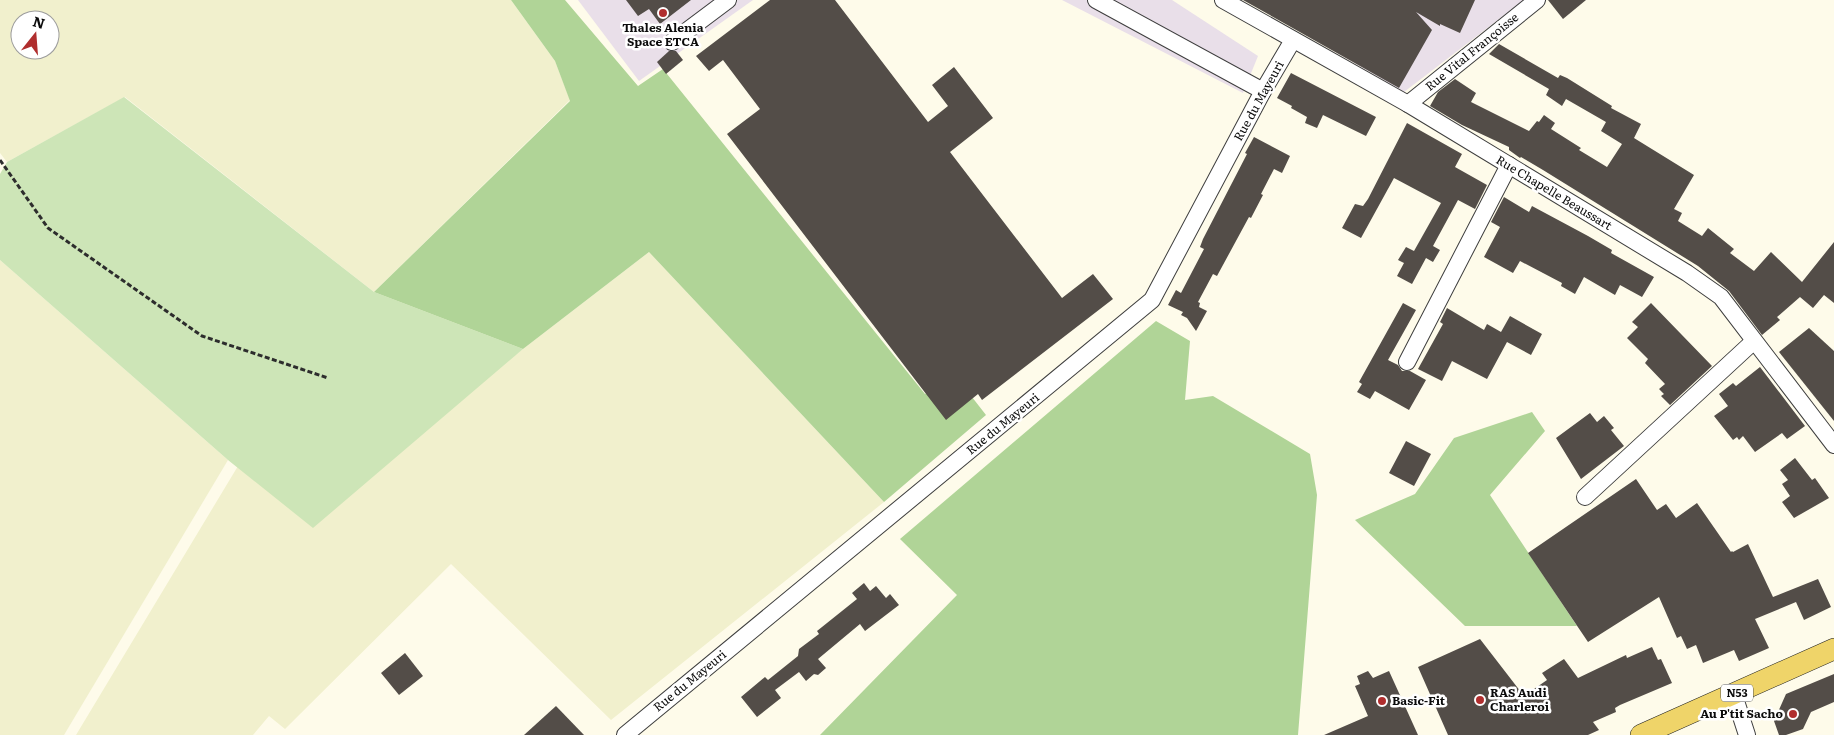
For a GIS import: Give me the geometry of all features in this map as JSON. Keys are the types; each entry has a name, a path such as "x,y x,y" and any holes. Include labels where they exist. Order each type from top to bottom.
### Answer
{"main road":[{"name":"N53","path":"1641,735 1834,649"}],"street":[{"path":"672,42 728,0"},
{"path":"1096,0 1263,91"},
{"name":"Rue Chapelle Beaussart","path":"1223,0 1408,104 1687,273 1721,297 1834,445"},
{"name":"Rue Vital Françoisse","path":"1408,104 1537,0"},
{"name":"Rue du Mayeuri","path":"625,735 1152,300 1263,91 1293,40"},
{"path":"1407,362 1509,165"},
{"path":"1585,497 1754,341"},
{"path":"1734,695 1747,735"}],"path":[{"path":"0,160 48,228 202,336 328,378"}],"shaded area":[{"name":"Thales Alenia Space ETCA","path":"578,0 753,0 639,81"},
{"path":"1062,0 1172,0 1258,56 1243,93"},
{"path":"1246,0 1524,0 1404,92"}],"green space":[{"path":"0,0 511,0 555,61 570,100 374,292 125,97 7,162 0,153"},
{"path":"511,0 565,0 638,86 663,69 925,394 954,374 986,415 884,502 649,252 523,349 374,292 570,101 555,61"},
{"path":"124,97 374,292 523,349 313,528 228,460 0,260 0,174 7,162"},
{"path":"649,252 884,502 611,720 451,564 285,729 269,716 253,735 76,735 238,466 441,412"},
{"path":"0,260 228,460 64,735 0,735"},
{"path":"1156,321 1190,341 1185,400 1213,396 1310,454 1317,495 1298,735 820,735 957,595 900,539"},
{"path":"1532,412 1545,431 1490,495 1577,626 1465,626 1355,520 1415,494 1454,438"}],"building":[{"name":"Thales Alenia Space ETCA","path":"626,0 691,0 660,24 649,9 638,16"},
{"path":"770,0 835,0 928,122 948,106 932,85 954,67 993,118 950,152 1062,298 1093,274 1113,299 982,400 978,394 946,420 727,134 760,109 723,60 709,71 696,56"},
{"path":"1243,0 1475,0 1460,33 1440,24 1440,26 1416,12 1432,30 1399,88"},
{"path":"1548,0 1586,0 1563,19"},
{"path":"1499,44 1558,78 1560,75 1567,78 1612,106 1611,108 1641,124 1634,138 1694,175 1674,209 1682,213 1678,221 1702,236 1708,228 1734,249 1730,253 1754,271 1771,252 1802,282 1834,242 1834,303 1824,295 1813,308 1800,297 1777,317 1780,320 1762,335 1729,291 1698,266 1543,170 1520,158 1509,150 1509,147 1462,125 1430,106 1438,92 1455,79 1476,93 1471,102 1529,131 1544,115 1555,123 1551,129 1581,148 1579,150 1607,167 1622,144 1601,131 1606,122 1566,99 1562,106 1546,95 1549,89 1489,54"},
{"path":"669,51 676,51 683,60 666,74 657,62"},
{"path":"1291,73 1376,117 1366,136 1323,115 1317,128 1305,123 1307,117 1277,98"},
{"path":"1407,123 1462,154 1455,167 1487,185 1475,209 1458,200 1433,246 1440,250 1433,262 1426,258 1412,284 1397,276 1404,263 1398,260 1406,247 1414,251 1441,203 1394,178 1361,238 1342,228 1355,204 1363,206 1368,199"},
{"path":"1254,137 1290,156 1282,173 1274,169 1251,218 1249,217 1217,276 1213,274 1198,302 1200,303 1199,307 1207,311 1196,331 1187,318 1181,315 1183,312 1168,305 1176,290 1181,293 1204,249 1200,247 1203,239"},
{"path":"1504,197 1529,212 1532,206 1588,236 1612,250 1611,253 1654,277 1642,297 1620,285 1615,295 1584,277 1575,294 1561,286 1562,283 1520,261 1513,273 1484,257 1500,227 1491,222"},
{"path":"1403,303 1416,310 1388,360 1398,365 1402,371 1410,371 1426,380 1409,410 1375,391 1370,399 1357,392 1362,384 1359,382"},
{"path":"1651,303 1712,366 1670,405 1661,396 1664,394 1659,389 1665,384 1645,363 1648,359 1627,338 1638,327 1632,322"},
{"path":"1447,308 1484,330 1487,324 1501,332 1510,316 1542,334 1531,355 1507,342 1487,379 1452,361 1442,381 1418,369 1443,324 1440,322"},
{"path":"1809,328 1834,351 1834,421 1779,352"},
{"path":"1760,367 1805,426 1787,439 1782,433 1755,452 1743,436 1739,440 1737,437 1733,440 1714,416 1728,406 1719,394 1733,383 1736,386"},
{"path":"1590,413 1597,422 1604,416 1614,428 1611,430 1624,446 1581,479 1556,438"},
{"path":"1406,441 1431,454 1414,486 1389,473"},
{"path":"1795,458 1812,480 1815,478 1829,498 1794,518 1782,502 1790,496 1782,484 1788,480 1780,470"},
{"path":"1636,479 1657,510 1666,504 1676,518 1697,503 1731,552 1748,544 1773,597 1818,579 1831,607 1804,620 1796,602 1755,619 1769,648 1739,661 1734,650 1703,663 1696,645 1687,649 1681,636 1677,638 1659,597 1588,642 1528,553"},
{"path":"864,583 870,591 876,586 886,598 890,594 899,605 865,631 860,624 818,659 826,668 818,675 814,674 806,681 799,672 775,690 781,698 757,717 741,697 765,677 768,680 798,656 799,649 819,634 817,631 857,599 852,593"},
{"path":"1480,639 1524,696 1547,680 1542,673 1564,659 1578,678 1626,655 1627,658 1652,647 1658,660 1661,659 1672,683 1615,708 1616,712 1593,722 1599,730 1588,735 1448,735 1418,667"},
{"path":"405,653 423,676 399,695 381,673"},
{"name":"Basic-Fit","path":"1368,671 1373,678 1389,671 1418,735 1324,735 1368,716 1355,686 1360,684 1357,676"},
{"path":"1834,674 1834,702 1811,712 1803,729 1786,735 1779,735 1774,721 1786,694"},
{"path":"556,706 584,735 524,735"}],"place":[{"name":"Thales Alenia Space ETCA","path":"663,13"},
{"name":"RAS Audi Charleroi","path":"1480,700"},
{"name":"Basic-Fit","path":"1382,701"},
{"name":"Au P'tit Sacho","path":"1793,714"}]}
